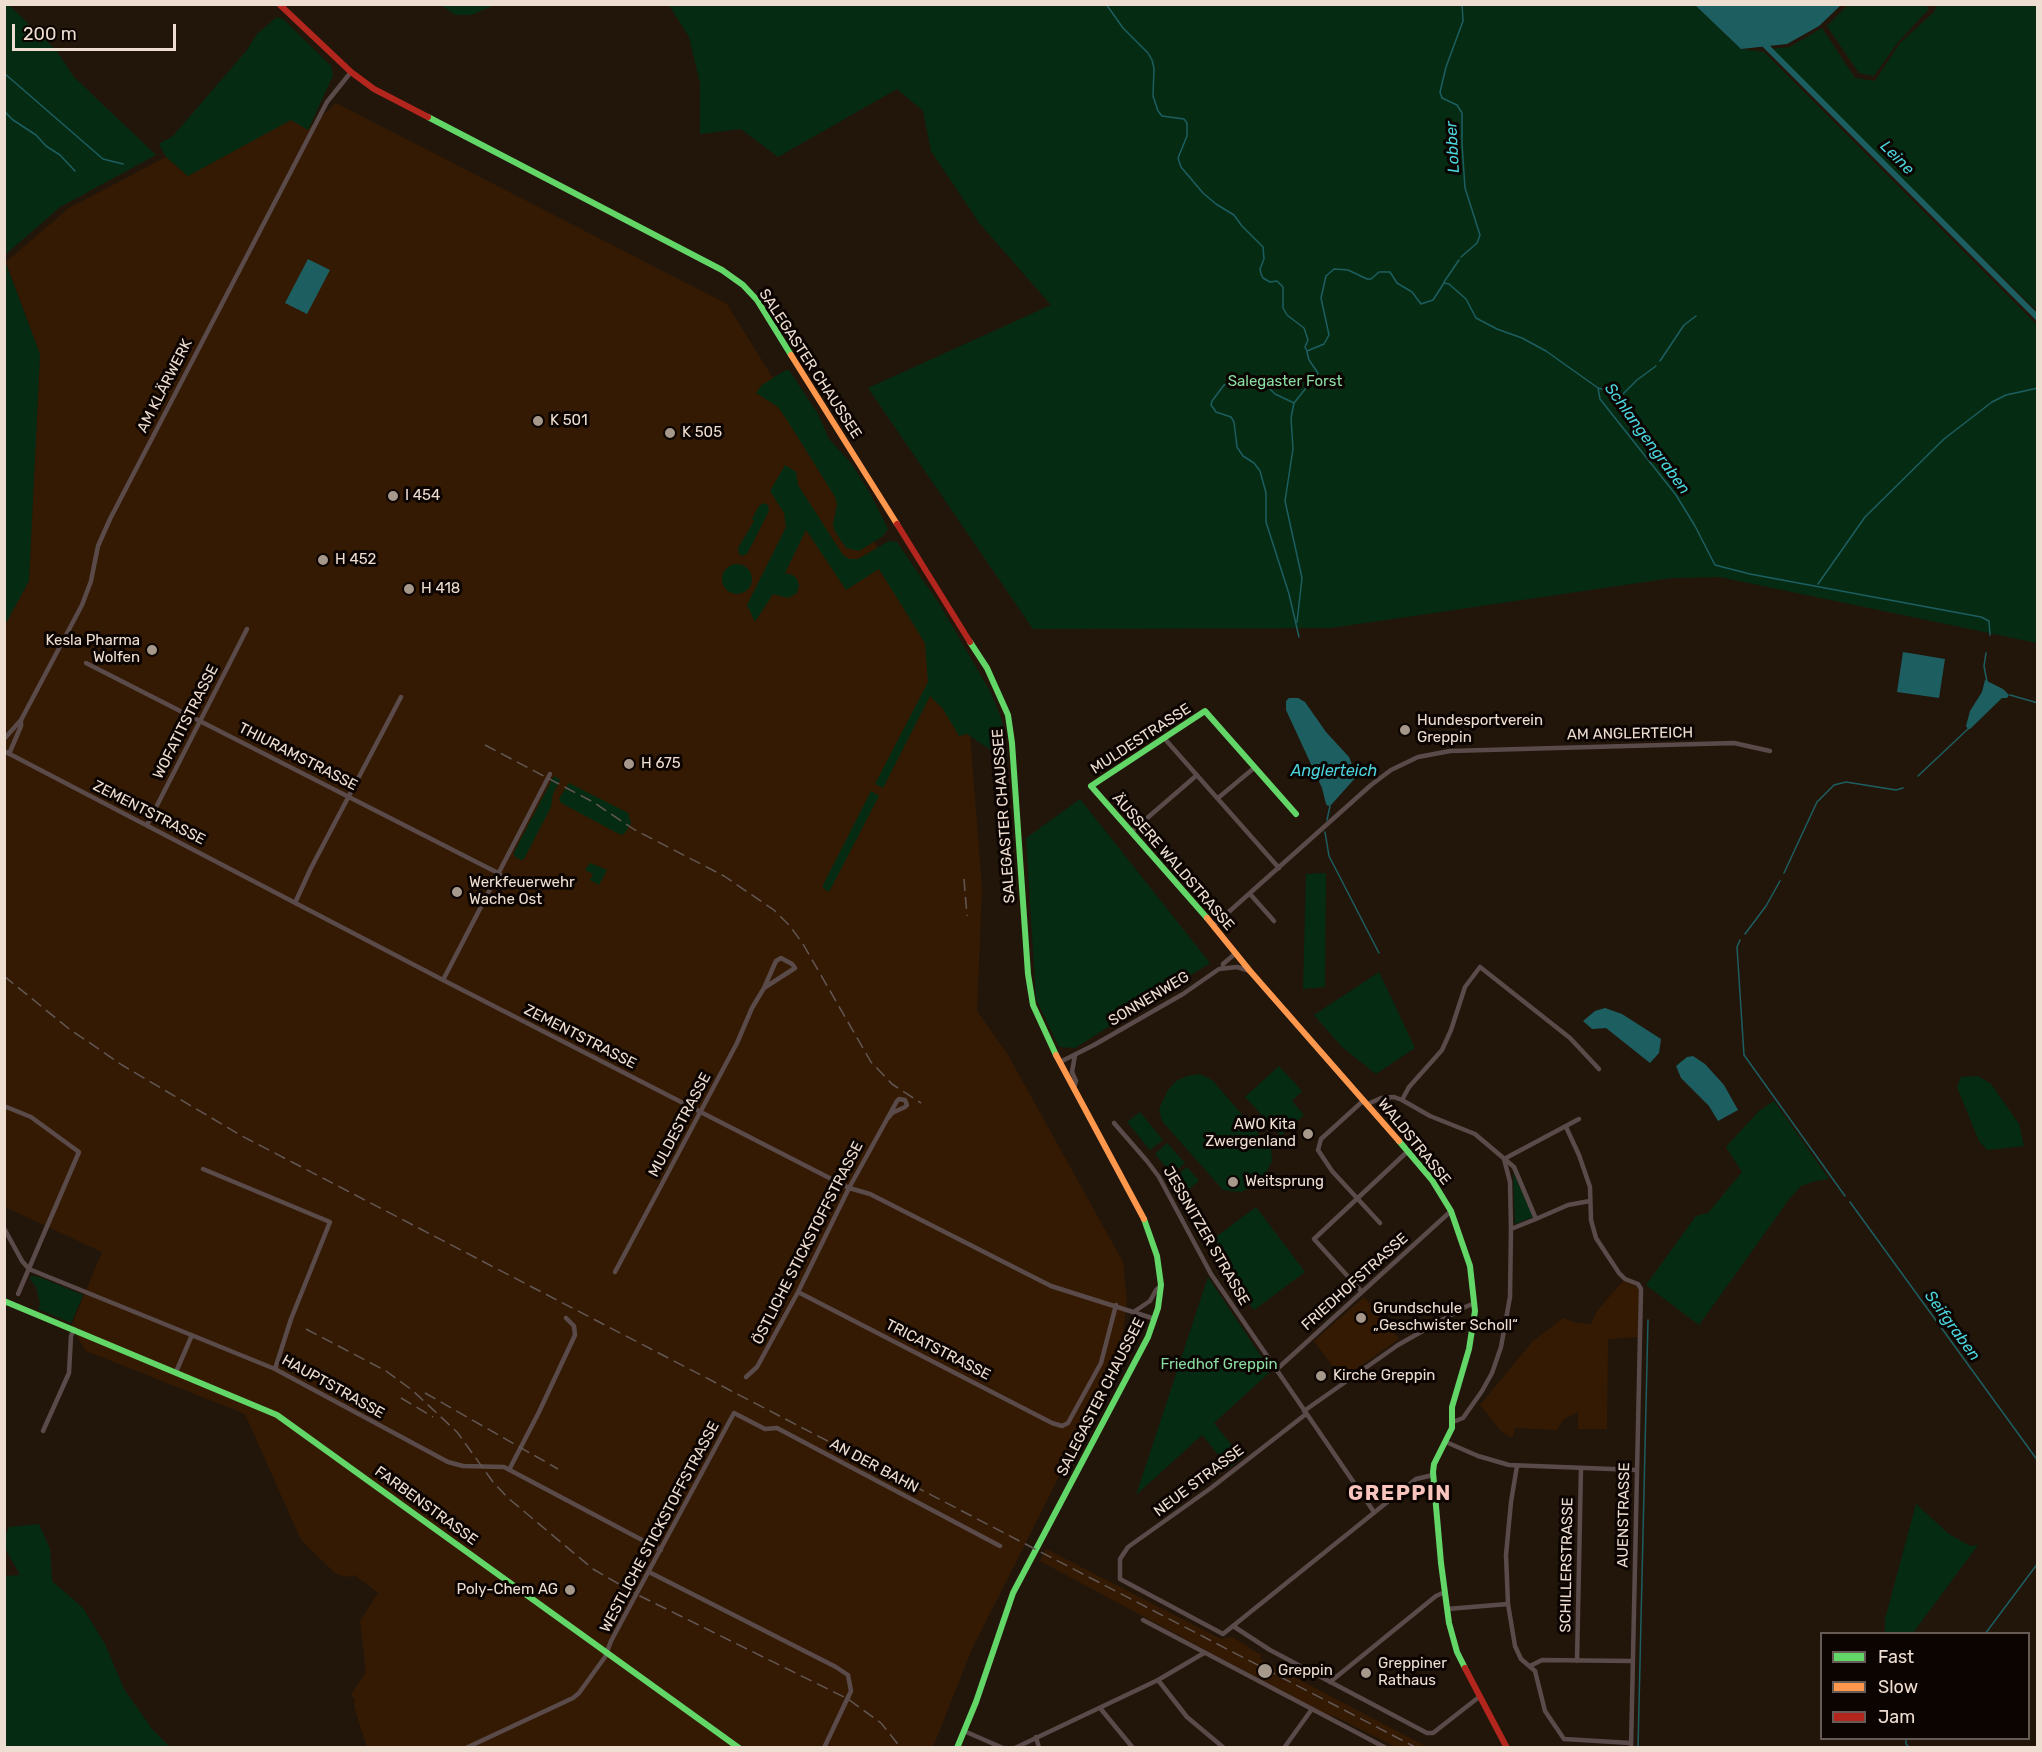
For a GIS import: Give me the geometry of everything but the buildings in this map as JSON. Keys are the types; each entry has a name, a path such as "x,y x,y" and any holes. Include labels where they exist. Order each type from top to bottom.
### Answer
{"street":[{"name":"SALEGASTER CHAUSSEE","path":"279,4 367,85 722,270 748,290 764,311 995,682 1006,709 1011,729 1030,996 1040,1024 1150,1231 1158,1256 1161,1285 1155,1318 1136,1361 1013,1593 957,1748"},
{"name":"AM KLÄRWERK","path":"4,739 21,720 85,600 96,550 105,527 327,102 351,72"},
{"name":"WOFATITSTRASSE","path":"147,825 247,630"},
{"name":"THIURAMSTRASSE","path":"86,663 500,874"},
{"path":"295,903 401,696"},
{"name":"MULDESTRASSE","path":"1091,786 1205,711 1254,768"},
{"name":"AM KLÄRWERK","path":"7,753 21,726 21,720"},
{"path":"1164,738 1279,868"},
{"name":"AM ANGLERTEICH","path":"1213,926 1371,785 1403,764 1428,754 1456,750 1734,743 1770,751"},
{"name":"ZEMENTSTRASSE","path":"7,753 849,1188 870,1194 1051,1286 1155,1318"},
{"path":"1218,798 1254,768 1296,814"},
{"path":"443,980 550,775"},
{"path":"1131,832 1197,775"},
{"name":"ÄUSSERE WALDSTRASSE","path":"1091,786 1366,1102"},
{"path":"1250,894 1274,921"},
{"name":"ÄUSSERE WALDSTRASSE","path":"1223,968 1223,964 1236,953"},
{"name":"MULDESTRASSE","path":"615,1272 700,1112 776,961 781,958 795,968 764,988"},
{"path":"1223,968 1237,967 1250,971"},
{"path":"1402,1100 1409,1087 1442,1050 1465,987 1480,967 1570,1038 1599,1069"},
{"name":"SONNENWEG","path":"1060,1062 1183,994 1223,968"},
{"path":"1074,1088 1076,1081 1072,1072 1075,1055"},
{"path":"1380,1223 1321,1156 1318,1146 1321,1139 1366,1102 1394,1097 1430,1116 1475,1134 1514,1167 1536,1219"},
{"name":"ÖSTLICHE STICKSTOFFSTRASSE","path":"746,1377 757,1367 798,1292 849,1188 897,1101 905,1100 907,1105 888,1118"},
{"name":"WALDSTRASSE","path":"1366,1102 1432,1180 1451,1211 1470,1266 1474,1303 1471,1339 1452,1407 1451,1431 1434,1464 1433,1475"},
{"path":"4,1106 31,1117 79,1152 18,1294"},
{"path":"1504,1159 1566,1128 1579,1119"},
{"name":"JESSNITZER STRASSE","path":"1114,1123 1159,1178 1211,1274 1374,1512"},
{"path":"1511,1229 1568,1205 1590,1201 1590,1187 1579,1155 1566,1128"},
{"path":"1362,1292 1314,1239 1408,1151"},
{"path":"1453,1422 1463,1418 1482,1391 1492,1373 1505,1329 1511,1286 1511,1229 1510,1182 1504,1159"},
{"path":"203,1169 330,1222 291,1319 275,1369"},
{"name":"AUENSTRASSE","path":"1590,1201 1591,1220 1596,1238 1619,1273 1625,1279 1638,1284 1641,1291 1631,1745"},
{"name":"FRIEDHOFSTRASSE","path":"1276,1370 1451,1211"},
{"path":"5,1230 29,1269"},
{"name":"HAUPTSTRASSE","path":"29,1269 275,1369 448,1462 463,1466 504,1467 661,1550"},
{"path":"1136,1311 1150,1301 1155,1290 1161,1285"},
{"name":"TRICATSTRASSE","path":"798,1292 1052,1423 1062,1426 1068,1423 1101,1363 1116,1305"},
{"name":"FARBENSTRASSE","path":"4,1301 278,1415 739,1748"},
{"name":"NEUE STRASSE","path":"1233,1626 1223,1634 1214,1631 1123,1582 1118,1574 1120,1559 1128,1547 1211,1488 1305,1413 1398,1346 1474,1303"},
{"path":"509,1470 575,1335 574,1326 566,1318"},
{"path":"43,1431 69,1373 71,1336 74,1329"},
{"path":"177,1372 192,1335"},
{"name":"WESTLICHE STICKSTOFFSTRASSE","path":"466,1748 573,1698 579,1693 608,1652 611,1641 734,1413"},
{"name":"AN DER BAHN","path":"734,1413 765,1429 777,1428 1000,1546"},
{"path":"1446,1442 1493,1461 1517,1466 1637,1470"},
{"path":"1517,1466 1507,1534 1508,1604 1515,1646 1521,1659 1535,1671 1545,1711 1564,1739 1631,1745"},
{"name":"SCHILLERSTRASSE","path":"1577,1661 1581,1468"},
{"path":"1479,1697 1433,1732 1427,1733 1260,1645 1233,1626 1416,1479 1433,1475 1444,1592 1457,1653 1507,1748"},
{"path":"648,1572 836,1666 848,1675 851,1691 824,1748"},
{"path":"1330,1682 1436,1596 1444,1592"},
{"path":"1447,1609 1508,1604"},
{"path":"1143,1620 1386,1748"},
{"path":"1015,1748 1158,1680 1204,1653"},
{"path":"1530,1666 1542,1660 1632,1661"},
{"path":"1158,1680 1187,1718 1224,1748"},
{"path":"1100,1708 1133,1748"},
{"path":"1284,1748 1312,1709"},
{"path":"964,1731 1003,1748"},
{"path":"1036,1737 1039,1748"}],"shaded area":[{"path":"336,103 727,304 935,640 967,697 982,888 977,1011 1008,1055 1123,1262 1127,1302 1120,1355 972,1649 933,1747 367,1747 356,1713 355,1699 351,1695 366,1672 360,1621 378,1593 355,1575 348,1577 336,1574 301,1540 245,1414 86,1351 71,1327 102,1252 5,1207 4,625 29,581 40,354 6,262 69,208 166,157 188,176 291,119 308,129"},
{"path":"1623,1281 1636,1286 1639,1291 1638,1337 1608,1339 1607,1429 1578,1429 1578,1412 1563,1420 1557,1430 1515,1428 1512,1438 1501,1431 1480,1405 1533,1341 1563,1318 1573,1322 1591,1324 1597,1311"},
{"name":"Grundschule „Geschwister Scholl“","path":"1364,1297 1399,1339 1342,1379 1314,1341"},
{"path":"1046,1549 1221,1639 1232,1637 1261,1655 1260,1659 1427,1747 1396,1747 1334,1716 1327,1715 1040,1561"}],"green space":[{"path":"8,4 56,50 74,77 156,155 60,207 5,255 4,5"},
{"path":"1937,4 2037,5 2037,311 1770,49 1790,47 1822,28 1855,78 1875,81 1900,43 1934,12"},
{"path":"441,5 495,5 471,15 455,15"},
{"name":"Salegaster Forst","path":"669,5 1695,5 1741,49 1764,52 2037,325 2037,643 1720,577 1672,578 1331,628 1033,629 868,388 1051,305 980,224 931,151 923,111 897,89 778,157 741,129 700,134 700,83 689,37"},
{"path":"1848,5 1927,5 1928,10 1898,42 1874,76 1859,73 1827,26"},
{"path":"277,17 283,19 331,66 333,75 308,130 291,120 188,176 166,157 159,144 173,136 247,50 257,34"},
{"path":"5,261 40,354 29,581 5,625"},
{"path":"789,370 818,414 829,439 851,463 870,493 888,529 883,536 859,551 846,548 834,530 837,505 835,497 787,420 778,407 756,393 762,385"},
{"path":"785,465 796,472 798,485 843,555 849,559 858,559 889,541 897,542 940,605 991,693 1002,720 1007,761 967,734 959,736 943,709 930,696 883,788 875,784 928,682 925,643 879,569 846,590 806,530 785,573 797,579 799,586 797,593 788,598 773,594 755,622 747,605 786,527 784,513 770,491"},
{"path":"764,503 768,505 769,511 747,554 742,556 738,548 754,521 752,519 759,506"},
{"path":"737,564 748,568 752,579 748,590 737,594 726,590 722,579 726,568"},
{"path":"554,776 560,780 553,794 551,807 524,859 521,860 514,856 514,852"},
{"path":"569,783 628,813 631,823 625,833 621,835 561,803 559,799"},
{"path":"871,791 879,796 829,892 823,888 823,885"},
{"path":"1080,799 1210,963 1075,1048 1059,1047 1036,999 1026,838"},
{"path":"590,863 607,870 599,885 590,880 593,874 585,870"},
{"path":"1326,873 1325,987 1303,989 1306,874"},
{"path":"1379,972 1415,1048 1376,1074 1342,1047 1314,1015"},
{"path":"1279,1066 1302,1091 1292,1101 1304,1115 1281,1136 1245,1097"},
{"path":"1200,1074 1212,1080 1271,1148 1272,1161 1266,1173 1257,1184 1241,1192 1223,1190 1162,1121 1159,1109 1168,1090 1176,1081"},
{"path":"1978,1076 1991,1084 2019,1124 2024,1146 1987,1150 1979,1141 1957,1087 1961,1077"},
{"path":"1774,1101 1829,1179 1801,1186 1790,1198 1699,1325 1646,1285 1696,1216 1708,1213 1742,1172 1726,1147 1759,1111"},
{"path":"1140,1112 1163,1140 1150,1150 1127,1122"},
{"path":"1167,1143 1185,1163 1172,1174 1155,1154"},
{"path":"1187,1167 1199,1181 1189,1189 1177,1175"},
{"path":"1513,1172 1533,1217 1515,1224"},
{"path":"1256,1207 1305,1272 1254,1310 1205,1245"},
{"path":"31,1276 39,1277 83,1295 71,1323 38,1309 40,1304 36,1287 30,1279"},
{"name":"Friedhof Greppin","path":"1208,1277 1271,1371 1214,1423 1242,1458 1229,1468 1202,1435 1136,1495"},
{"path":"1916,1504 1949,1534 1970,1546 1978,1545 1914,1632 1885,1632 1885,1619"},
{"path":"39,1524 50,1549 52,1581 83,1608 105,1644 124,1689 152,1729 170,1747 5,1747 5,1576 20,1575 5,1548 5,1537 9,1527"}],"water":[{"path":"1695,5 1841,5 1819,26 1787,44 1741,49"},
{"path":"308,259 330,270 307,314 285,303"},
{"path":"1903,652 1945,659 1939,698 1897,692"},
{"path":"1985,680 2003,689 2009,695 2007,698 2002,698 1968,729 1966,726 1970,711 1982,692"},
{"name":"Anglerteich","path":"1289,698 1298,698 1305,702 1326,732 1349,757 1357,776 1331,805 1326,804 1322,788 1286,710 1286,701"},
{"path":"1605,1008 1622,1014 1661,1039 1659,1053 1650,1063 1606,1028 1592,1029 1583,1021 1595,1011"},
{"path":"1693,1056 1705,1064 1724,1085 1738,1110 1718,1121 1709,1106 1681,1078 1676,1066 1687,1057"}],"waterway":[{"name":"Schlangengraben","path":"1106,4 1123,28 1152,60 1153,96 1158,111 1162,116 1184,119 1187,123 1187,136 1178,158 1181,167 1203,193 1234,215 1263,247 1264,259 1260,269 1261,274 1263,278 1270,282 1277,281 1283,287 1283,308 1287,315 1304,328 1308,340 1305,347 1307,351 1324,344 1329,335 1321,298 1326,276 1334,269 1348,270 1367,279 1371,279 1379,272 1390,272 1397,283 1412,292 1421,304 1433,300 1444,283 1449,284 1466,299 1476,318 1546,351 1598,388 1600,399 1676,495 1715,565 1750,574 1981,617 1989,621 1990,635"},
{"name":"Lobber","path":"1461,257 1477,243 1480,235 1465,188 1462,113 1457,105 1442,98 1440,92 1446,67 1463,21 1462,4"},
{"name":"Leine","path":"1762,42 2038,318"},
{"path":"4,73 103,159 123,164"},
{"path":"4,111 60,155 75,171"},
{"name":"Lobber","path":"1444,282 1459,260"},
{"path":"1660,361 1684,325 1696,316"},
{"path":"1299,637 1289,594 1266,522 1266,493 1260,471 1254,463 1243,456 1237,447 1234,422 1231,417 1216,412 1211,405 1224,385 1245,376 1259,378 1275,394 1294,403 1318,373 1309,360 1307,352"},
{"path":"1598,388 1622,395 1656,366"},
{"path":"1818,584 1865,517 1944,439 1992,402 2006,395 2038,388"},
{"path":"1294,403 1291,418 1293,449 1285,501 1302,578 1297,622"},
{"name":"Schlangengraben","path":"1986,653 1984,666 1987,682"},
{"name":"Schlangengraben","path":"2010,695 2038,703"},
{"name":"Seifgraben","path":"1918,776 1969,728"},
{"name":"Seifgraben","path":"1784,873 1817,802 1834,785 1846,782 1896,790 1903,788"},
{"path":"1327,820 1330,806"},
{"path":"1325,832 1329,856 1379,953"},
{"name":"Seifgraben","path":"1745,934 1766,906 1780,881"},
{"name":"Seifgraben","path":"1740,940 1737,947 1744,1055 1845,1196"},
{"name":"Seifgraben","path":"1850,1202 2038,1461"},
{"path":"1638,1748 1648,1320"},
{"name":"Seifgraben","path":"1986,1632 2038,1563"},
{"name":"Seifgraben","path":"1906,1740 1910,1748"}],"railway":[{"path":"485,745 593,802 635,830 724,876 774,910 803,944 871,1062 892,1084 921,1103"},
{"path":"964,879 967,916"},
{"path":"4,976 68,1028 122,1065 242,1136 1417,1748"},
{"path":"306,1329 386,1371 412,1390 457,1432 493,1482 508,1498 593,1569 638,1595 848,1699 881,1723 901,1748"},
{"path":"425,1393 558,1469"},
{"path":"401,1398 433,1417"}],"traffic: fast":[{"path":"428,117 722,270 743,285 757,300 791,355"},
{"path":"970,642 987,668 1008,715 1012,743 1028,974 1033,1005 1056,1055"},
{"path":"1207,918 1091,786 1205,711 1296,814"},
{"path":"1399,1141 1432,1180 1451,1211 1470,1266 1475,1311 1469,1349 1452,1407 1452,1428 1434,1464 1433,1472 1449,1623 1457,1652 1465,1668"},
{"path":"957,1748 976,1702 1013,1593 1148,1337 1158,1308 1161,1285 1157,1256 1144,1219"},
{"path":"4,1301 277,1415 739,1748"}],"traffic: slow":[{"path":"791,355 897,524"},
{"path":"1207,918 1250,971 1399,1141"},
{"path":"1056,1055 1144,1219"}],"traffic: jam":[{"path":"279,4 351,72 374,89 428,117"},
{"path":"897,524 970,642"},
{"path":"1465,1668 1507,1748"}],"place":[{"name":"K 501","path":"538,421"},
{"name":"K 505","path":"670,433"},
{"name":"I 454","path":"393,496"},
{"name":"H 452","path":"323,560"},
{"name":"H 418","path":"409,589"},
{"name":"Kesla Pharma Wolfen","path":"152,650"},
{"name":"Hundesportverein Greppin","path":"1405,730"},
{"name":"H 675","path":"629,764"},
{"name":"Werkfeuerwehr Wache Ost","path":"457,892"},
{"name":"AWO Kita Zwergenland","path":"1308,1134"},
{"name":"Weitsprung","path":"1233,1182"},
{"name":"Grundschule „Geschwister Scholl“","path":"1361,1318"},
{"name":"Kirche Greppin","path":"1321,1376"},
{"name":"Poly-Chem AG","path":"570,1590"},
{"name":"Greppin","path":"1265,1671"},
{"name":"Greppiner Rathaus","path":"1366,1673"}],"district":[{"name":"GREPPIN","path":"1400,1494"}]}
